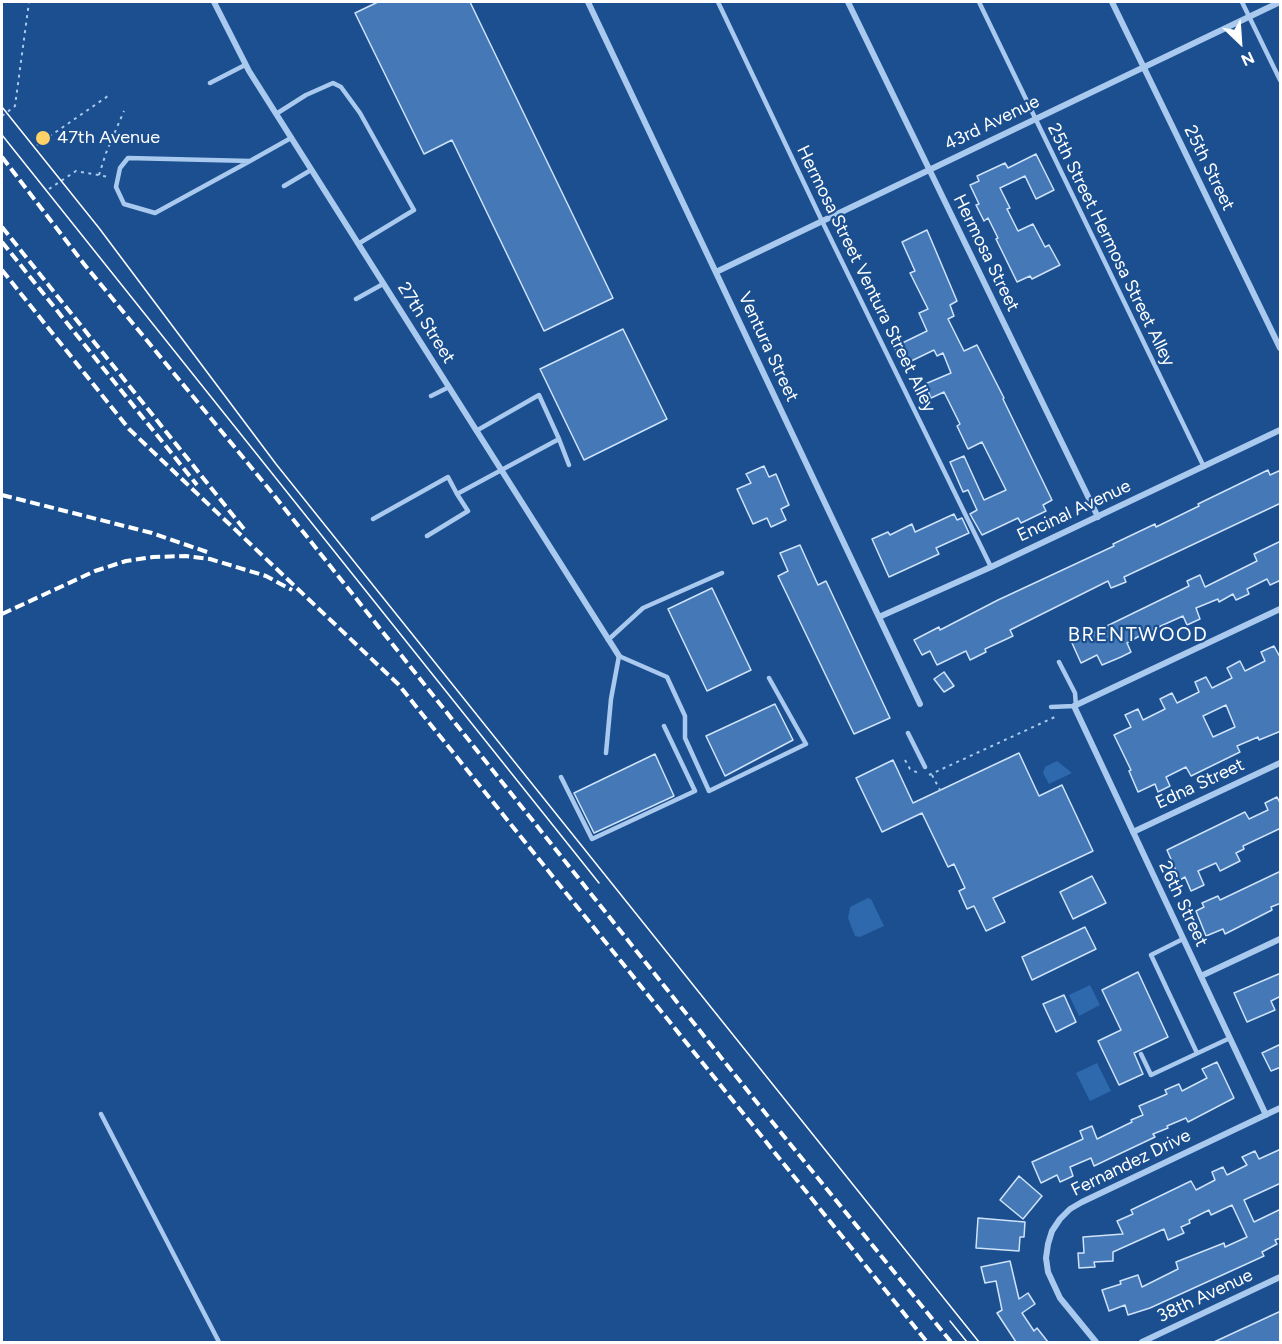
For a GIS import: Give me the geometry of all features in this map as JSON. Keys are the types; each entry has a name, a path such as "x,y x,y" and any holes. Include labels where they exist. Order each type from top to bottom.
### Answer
{"street":[{"name":"27th Street","path":"214,2 245,64 619,656"},
{"name":"Ventura Street","path":"588,2 920,704"},
{"name":"Hermosa Street","path":"848,2 1098,517"},
{"name":"25th Street","path":"1112,2 1281,348"},
{"name":"43rd Avenue","path":"716,272 1281,2"},
{"name":"Encinal Avenue","path":"879,617 992,567 1281,430"},
{"path":"1075,706 1281,609"},
{"name":"26th Street","path":"1075,706 1266,1115"},
{"name":"Edna Street","path":"1133,832 1281,763"},
{"path":"1201,976 1281,939"},
{"name":"Fernandez Drive","path":"1096,1342 1060,1298 1048,1272 1046,1258 1048,1244 1060,1219 1082,1202 1281,1108"},
{"name":"38th Avenue","path":"1142,1342 1281,1277"}],"lane":[{"name":"Hermosa Street Ventura Street Alley","path":"718,2 822,221 992,567"},
{"name":"25th Street Hermosa Street Alley","path":"979,2 1204,466"},
{"path":"1242,2 1281,80"},
{"path":"210,83 245,64"},
{"path":"276,114 306,95 333,83 341,87 360,113 414,210 358,244"},
{"path":"250,161 128,158 120,168 116,187 124,204 154,213 250,161 291,138"},
{"path":"284,186 311,170"},
{"path":"356,299 384,284"},
{"path":"431,396 449,387"},
{"path":"476,431 539,395 569,465"},
{"path":"456,494 559,439"},
{"path":"373,519 448,477 468,511 427,536"},
{"path":"608,640 643,608 722,573"},
{"path":"606,753 611,699 619,656 667,677 685,716 685,738 709,791 806,744 769,678"},
{"path":"1052,707 1075,706 1075,693 1059,662"},
{"path":"561,777 592,839 695,791 664,726"},
{"path":"908,733 925,767"},
{"path":"1183,939 1151,955 1197,1053"},
{"path":"1141,1054 1151,1075 1230,1038"},
{"path":"101,1114 219,1342"}],"path":[{"path":"2,116 15,106 29,2"},
{"path":"37,145 108,96"},
{"path":"99,175 124,111"},
{"path":"49,189 76,171 118,178"},
{"path":"905,760 910,769 932,775 1060,715"},
{"path":"932,775 940,790"}],"shaded area":[{"path":"1057,761 1072,773 1049,784 1043,773 1045,767"},
{"path":"868,898 871,899 884,926 860,937 855,936 848,918 850,907"},
{"path":"1090,985 1100,1005 1079,1016 1069,995"},
{"path":"1097,1063 1111,1091 1090,1101 1076,1073"}],"building":[{"path":"378,2 470,2 613,298 544,331 452,140 424,154 355,13"},
{"path":"1036,154 1054,190 1036,199 1025,176 1000,188 1018,231 1033,224 1045,247 1049,245 1060,265 1032,279 1030,276 1017,282 988,218 984,221 976,205 979,204 970,185 979,181 977,176 1005,163 1008,168"},
{"path":"927,230 957,301 950,305 954,316 948,319 964,351 977,345 1052,500 1043,505 1046,511 1021,523 1018,518 982,535 970,514 977,510 968,490 963,492 950,462 964,456 984,500 1006,490 982,442 968,449 957,426 960,424 944,392 931,398 925,384 951,373 943,353 937,356 934,350 903,365 894,347 927,331 919,313 928,309 910,273 915,271 902,242"},
{"path":"623,329 667,419 584,460 540,369"},
{"path":"764,466 769,477 776,474 789,505 781,509 786,520 771,527 767,518 753,524 737,489 751,483 746,474"},
{"path":"1268,470 1270,475 1281,470 1281,503 1124,577 1126,582 1111,588 1108,581 1010,630 1013,636 985,649 986,652 970,660 966,651 937,665 930,651 922,655 914,640 939,627 940,630 1155,524 1156,527"},
{"path":"954,514 957,520 962,518 969,533 936,548 939,554 889,577 872,539 888,532 890,535 912,524 915,532"},
{"path":"1281,541 1281,580 1270,585 1267,579 1247,589 1249,594 1236,600 1233,594 1219,602 1218,599 1196,608 1200,619 1187,625 1183,616 1143,634 1127,643 1131,652 1102,665 1097,655 1081,663 1072,643 1189,586 1187,581 1200,575 1205,587 1257,561 1254,554"},
{"path":"800,545 818,585 826,581 890,718 854,734 778,576 788,571 780,553"},
{"path":"712,588 751,670 707,691 668,609"},
{"path":"1274,646 1281,659 1281,731 1237,746 1240,752 1191,776 1186,767 1166,777 1170,786 1158,792 1155,784 1138,792 1129,771 1131,770 1114,735 1131,727 1125,715 1138,709 1143,720 1165,709 1160,699 1172,693 1177,703 1199,692 1195,682 1206,677 1212,688 1232,678 1227,668 1240,661 1245,671 1265,661 1261,652","holes":["1226,705 1235,727 1213,737 1203,716"]},
{"path":"944,672 954,686 944,692 934,679"},
{"path":"775,704 793,740 725,776 706,736"},
{"path":"1019,753 1039,796 1062,785 1093,851 993,898 1005,922 986,931 974,906 967,909 959,891 965,888 954,864 948,867 922,813 882,832 856,778 893,760 913,803"},
{"path":"655,754 674,796 594,833 574,793"},
{"path":"1277,797 1281,805 1281,828 1243,846 1244,849 1236,853 1240,861 1220,871 1216,863 1198,871 1204,885 1191,891 1185,877 1180,880 1167,850 1245,812 1249,819 1268,810 1265,803"},
{"path":"1281,871 1281,903 1225,934 1223,929 1206,936 1196,911 1204,907 1202,903 1218,896 1220,900"},
{"path":"1092,876 1106,903 1073,919 1060,892"},
{"path":"1085,927 1096,949 1032,980 1022,957"},
{"path":"1138,972 1168,1037 1134,1053 1143,1074 1119,1085 1098,1041 1121,1030 1102,990"},
{"path":"1281,973 1281,996 1271,1001 1275,1010 1247,1022 1234,993"},
{"path":"1064,995 1076,1022 1056,1032 1043,1004"},
{"path":"1281,1044 1281,1067 1271,1071 1262,1053"},
{"path":"1217,1062 1234,1098 1188,1122 1186,1118 1167,1126 1168,1128 1153,1134 1155,1137 1094,1166 1091,1158 1070,1167 1073,1176 1060,1182 1057,1175 1041,1183 1032,1162 1083,1139 1080,1131 1092,1126 1097,1139 1132,1122 1131,1120 1143,1115 1139,1106 1167,1094 1165,1090 1179,1084 1182,1091 1207,1078 1202,1069"},
{"path":"1281,1149 1281,1183 1244,1200 1254,1222 1281,1209 1281,1238 1275,1240 1277,1244 1262,1252 1264,1256 1150,1308 1128,1315 1125,1305 1109,1311 1102,1290 1138,1275 1142,1287 1178,1269 1176,1262 1224,1243 1225,1247 1247,1237 1232,1205 1211,1215 1209,1210 1189,1220 1190,1223 1181,1227 1184,1233 1168,1240 1164,1229 1113,1252 1113,1261 1094,1262 1095,1267 1079,1268 1078,1253 1084,1253 1083,1237 1123,1234 1117,1221 1133,1214 1131,1210 1191,1181 1196,1190 1215,1180 1212,1172 1223,1167 1227,1175 1247,1165 1242,1157 1255,1151 1259,1159"},
{"path":"1019,1176 1042,1196 1023,1219 1000,1200"},
{"path":"978,1218 1025,1222 1024,1237 1020,1237 1019,1251 976,1248"},
{"path":"1010,1261 1019,1299 1028,1293 1035,1304 1022,1313 1034,1331 1037,1328 1048,1342 1016,1342 997,1313 1002,1310 996,1281 985,1283 981,1267"},
{"path":"1281,1311 1281,1342 1214,1342 1242,1329"}],"tram line":[{"path":"2,107 99,228 276,464 979,1342"},
{"path":"2,135 599,883"},
{"path":"950,1321 967,1342"}],"railway":[{"path":"2,157 84,264 269,489 774,1124 951,1342"},
{"path":"2,227 244,529"},
{"path":"2,242 197,485"},
{"path":"2,270 129,429 398,684 927,1342"},
{"path":"2,495 152,533 210,553"},
{"path":"2,614 95,571 126,561 153,557 186,556 210,559 266,576 292,590"}],"place":[{"name":"47th Avenue","path":"43,138"}],"district":[{"name":"BRENTWOOD","path":"1138,635"}]}
